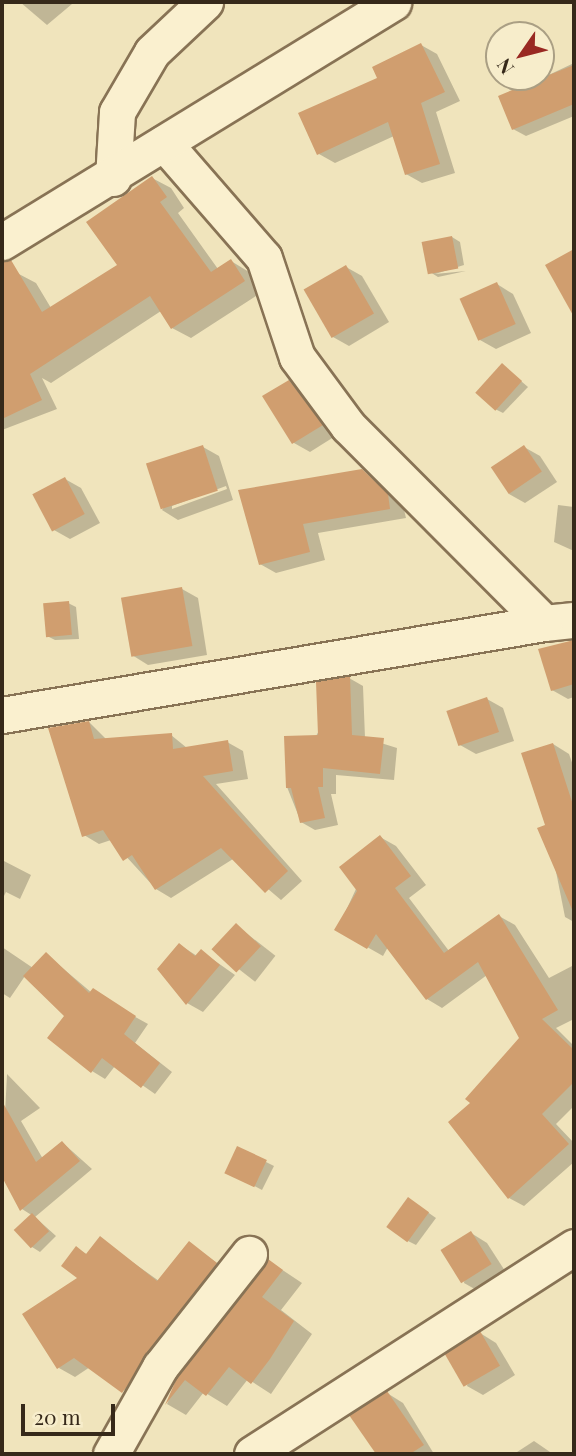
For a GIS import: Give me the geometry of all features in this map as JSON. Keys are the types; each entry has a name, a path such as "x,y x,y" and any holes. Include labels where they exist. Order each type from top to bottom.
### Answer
{"street":[{"path":"113,178 117,112 152,52 205,2"},
{"path":"2,242 113,178 393,2"},
{"path":"164,144 264,258 297,357 348,426 559,621"},
{"path":"2,715 559,621"},
{"path":"111,1454 160,1367 249,1254"},
{"path":"252,1454 570,1258"}],"building":[{"path":"421,43 445,92 421,103 440,164 405,175 388,122 317,155 298,113 377,78 372,67"},
{"path":"574,65 574,104 512,130 498,96 510,91 555,91 555,73"},
{"path":"152,176 167,197 160,202 211,272 231,259 245,281 171,329 150,296 30,374 42,400 2,419 2,262 11,260 42,312 117,265 86,222"},
{"path":"452,236 458,268 428,274 422,242"},
{"path":"574,249 574,317 545,265"},
{"path":"346,265 374,313 332,338 304,290"},
{"path":"497,282 516,324 478,341 460,299"},
{"path":"502,363 522,381 495,411 475,393"},
{"path":"289,380 323,425 292,444 262,396"},
{"path":"203,445 218,491 161,509 146,464"},
{"path":"524,445 542,472 509,494 491,467"},
{"path":"362,469 388,494 390,509 303,524 310,552 259,565 238,490"},
{"path":"65,477 85,514 52,531 32,494"},
{"path":"182,587 192,646 131,657 121,598"},
{"path":"69,601 72,635 46,637 43,603"},
{"path":"574,640 574,684 551,691 538,649"},
{"path":"350,676 352,735 384,738 380,774 323,768 323,787 318,787 325,818 300,823 291,788 286,788 284,736 318,735 316,682"},
{"path":"487,697 499,732 458,746 446,711"},
{"path":"89,721 94,739 172,733 173,749 228,740 233,771 203,776 288,871 265,893 221,848 155,890 132,855 123,861 103,830 82,837 48,728"},
{"path":"553,743 574,808 574,914 537,828 545,825 521,753"},
{"path":"380,835 411,876 395,888 444,953 499,914 558,1010 542,1019 574,1050 574,1082 542,1114 569,1144 508,1199 448,1122 470,1103 465,1099 519,1038 478,962 426,1000 376,934 367,949 334,930 357,891 339,867"},
{"path":"236,923 261,946 236,973 211,949"},
{"path":"179,943 195,956 201,949 220,965 186,1005 157,969"},
{"path":"46,952 89,993 93,988 136,1016 124,1034 160,1063 141,1088 102,1058 91,1073 47,1038 64,1016 23,976"},
{"path":"2,1101 36,1162 62,1141 80,1161 20,1211 2,1177"},
{"path":"237,1146 267,1160 254,1187 224,1173"},
{"path":"408,1197 429,1212 407,1242 386,1227"},
{"path":"32,1213 49,1231 31,1248 14,1230"},
{"path":"471,1231 492,1264 461,1283 440,1250"},
{"path":"100,1236 157,1281 189,1241 217,1263 122,1393 74,1358 57,1369 22,1314 77,1278 61,1266 76,1246 86,1254"},
{"path":"268,1259 283,1270 262,1297 294,1321 270,1359 251,1384 229,1367 206,1396 185,1380 165,1405 177,1378"},
{"path":"480,1331 500,1366 464,1387 444,1352"},
{"path":"387,1391 424,1445 410,1454 376,1454 349,1415"}]}
